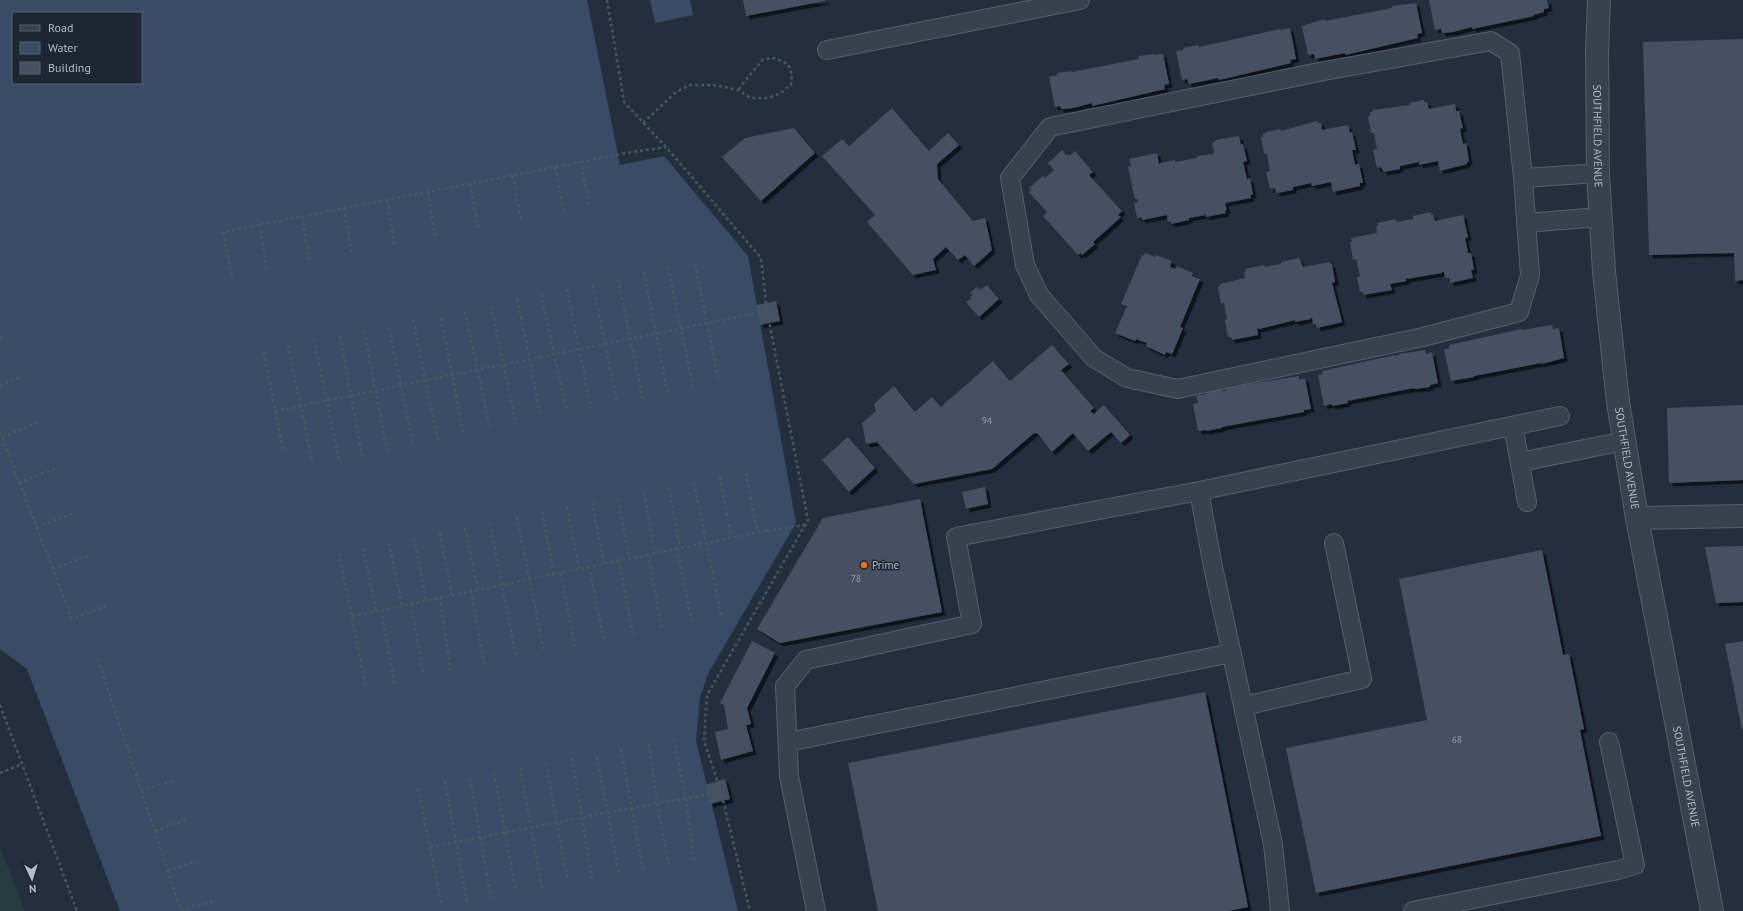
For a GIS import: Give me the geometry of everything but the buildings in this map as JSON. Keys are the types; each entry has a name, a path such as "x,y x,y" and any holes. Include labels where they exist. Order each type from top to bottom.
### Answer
{"street":[{"name":"SOUTHFIELD AVENUE","path":"1599,0 1597,51 1598,173 1600,217 1611,338 1624,441 1637,518 1712,911"},
{"path":"1637,518 1743,516"}],"lane":[{"path":"827,50 1080,0"},
{"path":"1491,41 1510,53 1523,178 1526,223 1530,275 1519,312 1423,337 1178,389 1127,378 1094,358 1039,295 1025,265 1010,178 1050,127 1324,71 1491,41"},
{"path":"1523,178 1598,173"},
{"path":"1526,223 1600,217"},
{"path":"816,911 789,776 785,686 806,660 972,624 956,537 1199,491 1560,416"},
{"path":"1513,426 1527,502"},
{"path":"1520,462 1624,441"},
{"path":"1199,491 1273,844 1280,911"},
{"path":"1244,706 1362,679 1334,543"},
{"path":"788,742 1232,653"},
{"path":"1413,911 1618,870 1635,865 1609,742"}],"path":[{"path":"607,0 624,102 666,147 761,258 768,311 808,520 707,695 704,741 722,792 750,911"},
{"path":"643,123 676,92 690,85 715,85 738,90 751,98 768,98 779,94 791,84 792,75 788,64 774,58 762,60 738,90"},
{"path":"232,276 223,232 620,154 666,147"},
{"path":"581,162 589,206"},
{"path":"555,167 564,212"},
{"path":"513,175 521,221"},
{"path":"470,184 478,228"},
{"path":"428,192 435,236"},
{"path":"387,200 394,245"},
{"path":"344,208 352,255"},
{"path":"302,216 310,262"},
{"path":"260,224 266,270"},
{"path":"695,264 719,382"},
{"path":"668,267 693,387"},
{"path":"644,272 668,395"},
{"path":"618,278 643,399"},
{"path":"593,285 617,402"},
{"path":"567,289 591,408"},
{"path":"541,294 567,412"},
{"path":"518,299 540,418"},
{"path":"491,306 516,424"},
{"path":"465,311 490,429"},
{"path":"275,411 768,311"},
{"path":"441,318 464,436"},
{"path":"414,320 438,441"},
{"path":"389,328 413,444"},
{"path":"364,332 387,451"},
{"path":"0,338 5,336"},
{"path":"340,336 362,456"},
{"path":"314,339 338,460"},
{"path":"288,345 313,465"},
{"path":"264,352 282,450"},
{"path":"0,386 22,377"},
{"path":"2,437 39,422"},
{"path":"0,432 72,619 108,605"},
{"path":"19,483 56,468"},
{"path":"746,473 758,532"},
{"path":"720,477 731,537"},
{"path":"694,483 722,619"},
{"path":"669,488 692,624"},
{"path":"644,493 655,553"},
{"path":"618,499 629,558"},
{"path":"592,502 604,563"},
{"path":"567,507 579,569"},
{"path":"542,512 554,574"},
{"path":"36,527 74,513"},
{"path":"517,517 544,652"},
{"path":"490,523 516,657"},
{"path":"352,616 706,542 805,525"},
{"path":"465,528 478,590"},
{"path":"748,534 768,530"},
{"path":"440,533 452,595"},
{"path":"414,538 426,600"},
{"path":"389,543 402,605"},
{"path":"363,548 376,611"},
{"path":"339,554 366,688"},
{"path":"648,554 662,630"},
{"path":"52,569 90,555"},
{"path":"619,560 633,635"},
{"path":"589,566 604,641"},
{"path":"561,573 574,648"},
{"path":"472,591 484,664"},
{"path":"440,597 451,674"},
{"path":"411,604 423,672"},
{"path":"381,610 395,685"},
{"path":"98,659 181,911 214,901"},
{"path":"0,704 77,911"},
{"path":"674,739 686,799 694,861"},
{"path":"648,744 657,804 669,865"},
{"path":"621,749 643,870"},
{"path":"597,757 618,873"},
{"path":"572,758 592,879"},
{"path":"546,763 568,883"},
{"path":"0,773 22,764"},
{"path":"520,767 542,888"},
{"path":"494,773 516,892"},
{"path":"470,778 491,898"},
{"path":"141,790 172,781"},
{"path":"445,781 467,903"},
{"path":"418,788 442,907"},
{"path":"430,847 722,792"},
{"path":"671,802 705,796"},
{"path":"155,831 185,820"},
{"path":"168,871 197,861"}],"green space":[{"path":"0,847 25,911 0,911"}],"water":[{"path":"0,0 587,0 620,165 664,156 748,256 796,523 709,672 700,697 696,741 738,911 120,911 27,669 0,649"},
{"path":"650,0 690,0 693,15 655,23"}],"place":[{"name":"Prime","path":"864,565"}]}
